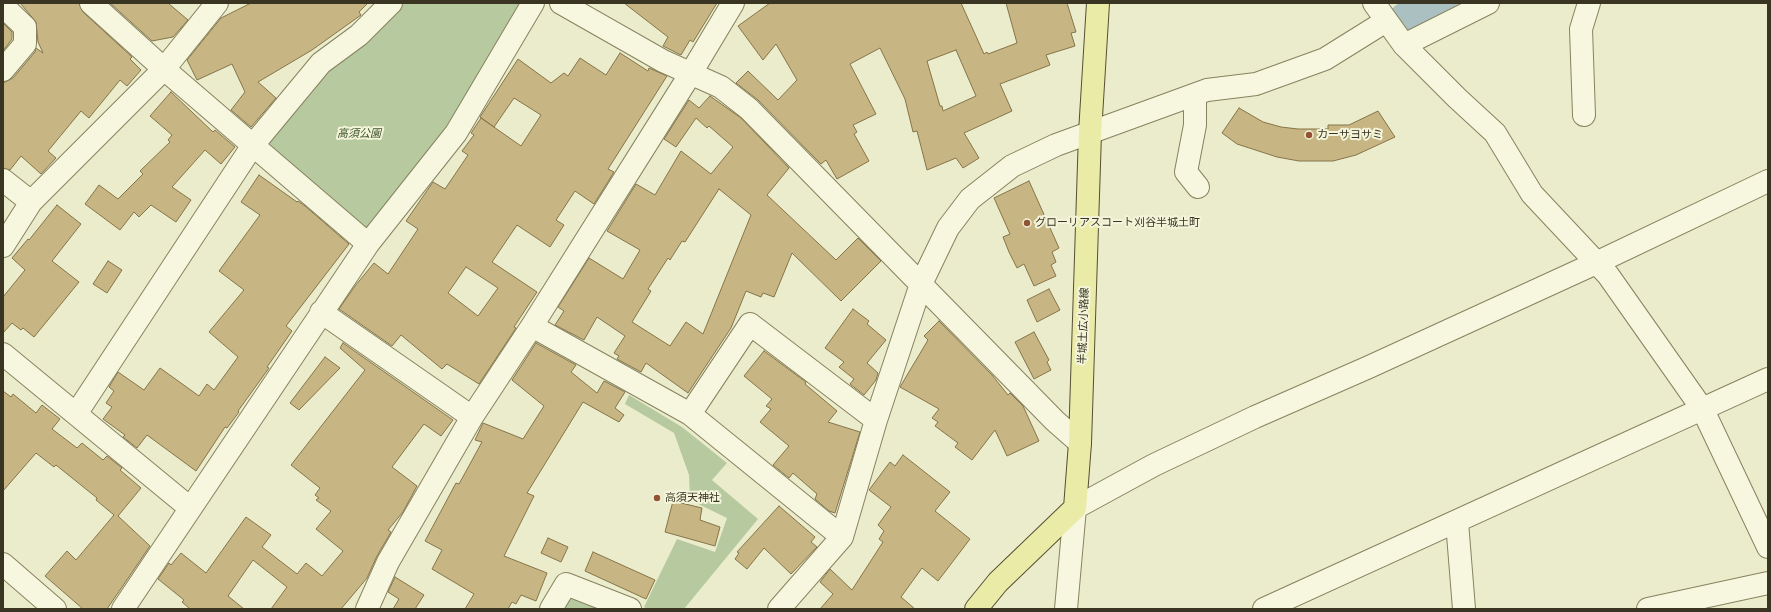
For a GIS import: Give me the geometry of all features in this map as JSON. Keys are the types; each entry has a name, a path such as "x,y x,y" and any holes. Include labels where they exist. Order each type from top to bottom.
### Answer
{"main road":[{"name":"半城土広小路線","path":"1075,508 1080,443 1090,133 1098,3"},
{"path":"976,609 998,582 1075,508"}],"street":[{"path":"91,3 164,69 368,244"},
{"path":"3,246 31,202 164,69 217,3"},
{"path":"76,414 253,145 321,63 359,35 392,3"},
{"path":"122,609 368,244 456,133 533,3"},
{"path":"561,3 663,61 721,87 749,109 1055,421 1080,443"},
{"path":"367,609 388,562 472,417 532,326 691,73 733,3"},
{"path":"1374,3 1404,45 1457,98 1495,133 1532,194 1608,275 1703,410 1768,546"},
{"path":"1404,45 1488,3"},
{"path":"1584,114 1581,29 1588,3"},
{"path":"3,6 25,27 25,44 3,70"},
{"path":"779,609 842,537 876,420 921,284 948,228 970,199 1012,166 1056,145 1208,90 1256,84 1325,59 1386,21"},
{"path":"1195,95 1195,125 1186,172 1198,187"},
{"path":"3,180 31,202"},
{"path":"1066,609 1075,508 1154,465 1255,417 1369,367 1596,263 1768,181"},
{"path":"321,312 472,417"},
{"path":"690,414 750,324 876,420"},
{"path":"532,326 690,414 842,537"},
{"path":"3,354 190,508"},
{"path":"1264,609 1703,410 1768,379"},
{"path":"1457,522 1464,609"},
{"path":"3,564 55,609"},
{"path":"1648,609 1768,583"},
{"path":"551,609 566,584 630,609"}],"green space":[{"name":"高須公園","path":"404,3 520,3 521,6 450,121 372,227 363,228 269,147 271,137 329,68 366,40"},
{"path":"629,395 682,427 727,463 712,480 758,519 684,609 647,609 644,607 677,539 715,552 727,518 690,500 689,475 674,433 625,404"},
{"path":"568,594 607,609 558,609"}],"building":[{"path":"20,3 79,3 83,12 132,57 130,59 141,70 127,86 120,80 89,118 81,111 48,151 56,158 41,174 21,156 10,170 3,168 3,83 13,78 35,52 36,48 43,53 38,42 36,22"},
{"path":"110,3 168,3 188,20 173,37 152,41"},
{"path":"251,3 368,3 359,12 361,15 312,50 258,82 276,98 251,127 231,110 245,92 232,64 197,80 187,60 221,18"},
{"path":"624,3 717,3 693,42 690,40 681,55 663,46 668,37"},
{"path":"770,3 961,3 984,54 987,52 988,54 1017,43 1006,3 1067,3 1076,32 1071,33 1075,46 1046,55 1050,65 1000,84 1012,111 964,133 979,158 963,168 956,158 927,170 917,131 913,132 905,99 880,48 850,64 876,114 853,125 857,132 854,134 869,161 837,179 826,160 821,164 758,100 736,83 748,71 778,100 797,80 776,44 763,60 738,26","holes":["956,50 976,96 943,111 942,106 940,106 927,61"]},
{"path":"3,23 12,32 12,39 3,51"},
{"path":"620,53 648,71 649,68 667,76 608,169 614,172 594,204 575,191 556,220 564,225 550,247 517,225 492,262 537,292 514,327 516,328 479,384 447,364 442,369 401,335 392,346 339,309 374,263 388,274 418,229 406,221 433,182 445,189 468,155 462,151 474,135 471,133 481,118 521,146 541,115 514,98 494,127 480,117 518,59 551,83 564,73 568,76 580,58 606,75","holes":["466,267 498,288 478,316 448,293"]},
{"path":"171,92 213,132 215,130 235,147 221,164 205,150 172,187 191,200 176,222 151,205 139,217 134,212 120,230 85,204 99,185 118,199 143,174 140,171 170,142 168,140 172,135 150,116"},
{"path":"710,96 741,118 789,168 767,195 836,260 858,238 881,261 841,301 792,253 774,297 763,293 761,297 746,291 731,328 688,393 646,363 641,372 617,359 619,356 614,353 625,336 597,317 584,340 555,325 564,311 558,307 589,258 623,279 640,250 607,231 636,184 655,195 681,151 711,174 733,147 709,126 707,128 696,118 676,147 664,139 689,100 699,108","holes":["719,189 751,215 703,334 686,322 670,346 632,322 651,291 648,289 668,258 670,260 682,241 685,242"]},
{"name":"カーサヨサミ","path":"1239,108 1263,122 1281,127 1298,129 1328,129 1328,125 1349,125 1378,111 1395,137 1356,155 1333,161 1299,161 1277,157 1237,144 1222,133"},
{"path":"259,175 305,206 349,244 286,326 292,331 267,367 269,368 238,411 239,412 227,428 225,427 196,471 147,435 137,448 123,437 125,435 103,419 112,407 106,403 114,391 109,387 118,372 144,390 160,368 199,396 207,384 214,390 238,357 209,332 244,290 219,271 260,215 241,202"},
{"name":"グローリアスコート刈谷半城土町","path":"1029,181 1059,248 1052,252 1056,262 1051,265 1056,276 1034,286 1024,264 1017,268 1009,252 1003,237 1010,234 994,198"},
{"path":"57,205 81,224 52,261 79,282 34,337 23,328 21,330 12,323 3,333 3,297 25,270 12,258 28,239 29,240"},
{"path":"108,261 122,270 107,293 93,284"},
{"path":"1049,289 1060,310 1037,322 1027,300"},
{"path":"853,309 869,321 867,324 886,340 867,363 878,373 876,380 864,395 850,384 854,379 839,367 844,362 825,348"},
{"path":"939,321 992,375 1008,395 1010,393 1023,406 1039,441 1007,456 995,430 972,460 955,447 958,443 935,426 938,422 932,418 939,409 900,387 928,340 924,336"},
{"path":"1034,332 1049,360 1047,362 1051,370 1034,379 1015,342"},
{"path":"343,343 453,420 441,436 424,424 392,467 417,486 403,512 388,530 391,532 377,556 367,578 341,609 271,609 287,587 253,560 228,596 244,609 190,609 182,602 184,600 158,579 169,563 171,565 181,553 206,573 246,517 271,535 262,547 297,574 306,563 322,576 343,551 316,529 331,511 316,500 319,498 315,495 320,488 291,465 365,370 340,348"},
{"path":"536,343 576,365 571,372 597,393 604,381 625,392 615,408 624,415 619,422 583,402 527,493 534,496 504,556 547,573 536,601 521,595 516,604 512,602 508,609 465,609 474,594 432,569 442,550 425,541 456,483 459,484 482,442 475,440 483,423 523,439 544,406 512,380"},
{"path":"764,351 806,382 805,384 837,411 828,422 860,432 835,513 829,511 815,499 817,494 793,473 789,478 773,465 789,446 760,422 771,409 766,406 772,399 744,376"},
{"path":"325,357 340,368 299,410 290,403"},
{"path":"3,391 11,397 13,394 36,413 42,405 60,419 52,429 77,448 82,443 103,460 107,456 122,468 120,470 141,488 118,516 150,546 107,609 83,609 45,576 67,551 76,560 114,515 96,500 97,498 56,465 54,467 36,453 3,491"},
{"path":"903,455 950,492 935,511 970,539 938,581 922,568 901,597 915,609 820,609 833,594 820,582 830,569 852,590 883,542 879,539 884,531 878,525 891,507 869,490 890,462 895,466"},
{"path":"673,501 702,508 700,520 720,527 715,546 665,532"},
{"path":"779,506 815,537 811,542 817,547 791,574 764,548 747,569 735,559 739,553 737,552"},
{"path":"548,538 568,547 561,562 541,553"},
{"path":"593,552 655,580 646,599 585,571"},
{"path":"395,577 424,595 415,609 393,609 399,599 388,592"}],"waterway":[{"path":"1407,20 1440,3"}],"place":[{"name":"カーサヨサミ","path":"1309,135"},
{"name":"グローリアスコート刈谷半城土町","path":"1027,223"},
{"name":"高須天神社","path":"657,498"}]}
